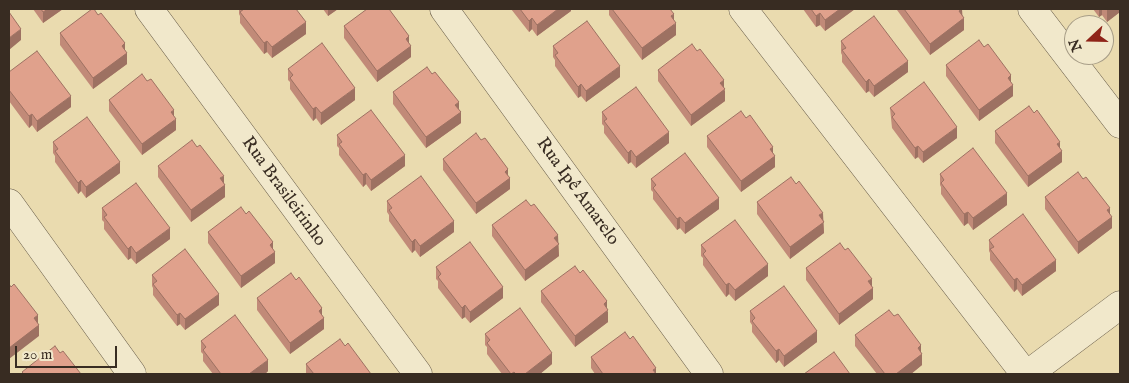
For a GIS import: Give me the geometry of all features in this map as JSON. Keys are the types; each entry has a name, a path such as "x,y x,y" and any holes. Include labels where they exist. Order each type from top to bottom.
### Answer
{"street":[{"name":"Rua Brasileirinho","path":"149,9 418,374"},
{"name":"Rua Ipê Amarelo","path":"444,9 709,374"},
{"path":"743,9 1027,374 1120,305"},
{"path":"1032,9 1120,124"},
{"path":"9,203 132,374"}],"building":[{"path":"92,9 98,15 101,13 125,43 122,46 127,53 93,78 60,33"},
{"path":"244,9 296,9 306,22 272,47 267,41 264,43 240,12"},
{"path":"367,9 389,9 409,36 406,39 411,46 377,71 344,26"},
{"path":"520,9 558,9 537,25 532,18 529,21"},
{"path":"612,9 670,9 674,14 671,16 676,23 642,48"},
{"path":"811,9 840,9 825,20 820,13 816,16"},
{"path":"904,9 962,9 959,11 964,18 930,44"},
{"path":"9,12 21,29 9,38"},
{"path":"874,16 908,61 874,86 869,79 866,82 842,50 846,48 841,41"},
{"path":"587,21 620,66 586,91 581,84 578,87 555,55 558,53 553,46"},
{"path":"979,40 984,47 988,44 1011,75 1008,78 1013,85 979,110 946,65"},
{"path":"322,43 355,88 321,113 316,107 313,109 290,78 293,75 288,69"},
{"path":"692,44 697,51 700,49 724,80 720,83 725,89 691,115 658,70"},
{"path":"37,51 71,96 37,121 32,114 29,116 9,90 9,72"},
{"path":"427,67 432,74 435,72 459,102 455,105 461,112 426,137 393,92"},
{"path":"142,74 147,81 151,79 174,110 171,112 176,119 142,144 109,100"},
{"path":"924,82 957,127 923,152 918,146 915,148 892,117 895,114 890,108"},
{"path":"636,87 669,132 636,157 631,150 628,153 604,121 607,119 602,112"},
{"path":"1029,106 1034,113 1037,110 1060,142 1057,144 1062,151 1028,176 995,131"},
{"path":"371,110 405,155 371,180 366,173 363,175 339,144 342,142 337,135"},
{"path":"741,111 746,118 750,115 773,147 770,149 775,156 741,181 707,136"},
{"path":"87,117 120,162 86,187 81,180 78,183 55,151 58,149 53,142"},
{"path":"476,133 481,140 485,138 508,169 505,172 510,178 476,203 443,159"},
{"path":"192,140 197,147 200,145 224,176 220,178 225,185 191,210 158,166"},
{"path":"973,148 1007,193 973,218 968,212 964,214 941,183 944,180 940,174"},
{"path":"685,153 719,198 685,223 680,217 677,219 653,188 656,185 651,179"},
{"path":"1078,172 1083,179 1086,177 1110,208 1107,210 1112,217 1078,242 1045,197"},
{"path":"421,176 454,221 420,246 415,239 412,242 389,210 392,208 387,201"},
{"path":"791,177 796,184 799,181 823,213 819,215 824,222 790,247 757,202"},
{"path":"136,183 170,228 136,253 131,246 128,249 104,217 107,215 102,208"},
{"path":"526,200 531,206 534,204 558,235 554,238 559,244 525,270 492,225"},
{"path":"241,207 246,214 249,211 273,242 270,245 275,252 241,276 208,232"},
{"path":"1023,214 1056,260 1022,285 1017,278 1014,280 990,249 994,247 989,240"},
{"path":"735,220 768,264 735,290 729,283 726,285 703,254 706,251 701,245"},
{"path":"470,242 503,287 470,312 465,305 462,308 438,277 441,274 436,267"},
{"path":"840,243 845,250 848,248 872,279 868,281 873,288 839,314 806,268"},
{"path":"185,249 219,294 185,319 180,313 177,315 153,284 157,281 152,275"},
{"path":"575,266 580,273 583,270 607,301 604,304 608,310 575,336 541,291"},
{"path":"291,273 296,280 299,277 322,308 319,311 324,318 290,343 257,298"},
{"path":"9,284 11,287 14,284 38,315 34,318 39,325 9,348"},
{"path":"784,286 817,331 784,356 779,349 776,351 752,321 755,318 750,311"},
{"path":"520,308 552,353 525,374 516,374 514,372 511,374 487,343 490,340 485,334"},
{"path":"889,310 894,316 898,314 921,345 918,348 922,354 896,374 885,374 855,335"},
{"path":"235,315 268,360 249,374 221,374 203,350 206,347 201,341"},
{"path":"625,332 630,339 633,336 656,368 653,370 656,374 603,374 591,357"},
{"path":"340,339 345,346 348,343 371,374 314,374 306,364"},
{"path":"55,346 60,353 63,351 81,374 24,374 22,372"},
{"path":"834,352 850,374 804,374"}]}
